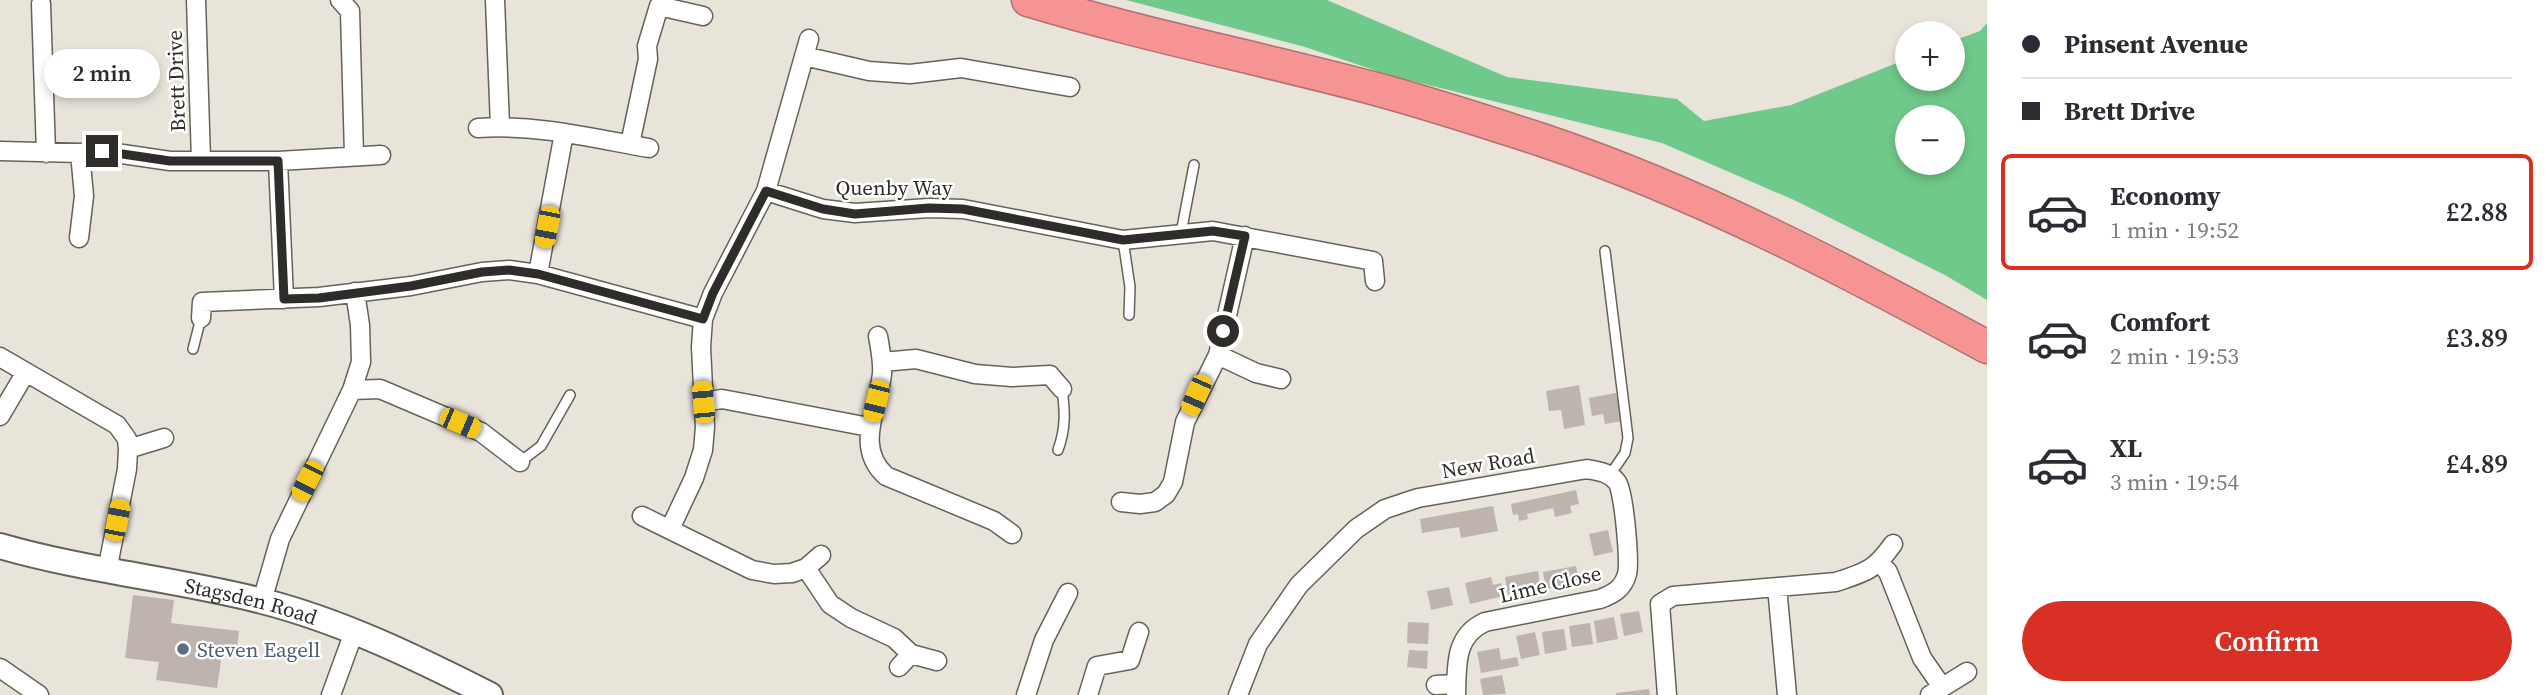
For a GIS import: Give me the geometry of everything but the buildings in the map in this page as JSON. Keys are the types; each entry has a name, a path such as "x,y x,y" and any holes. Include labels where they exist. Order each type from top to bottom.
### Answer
{"highway":[{"path":"1028,0 1377,89 1544,141 1696,200 1878,287 1987,347"}],"street":[{"name":"Brett Drive","path":"196,0 201,161"},
{"path":"340,0 350,11 354,155"},
{"path":"495,0 500,126"},
{"path":"41,1 46,153"},
{"path":"630,145 648,59 647,46 659,6 703,16"},
{"path":"670,529 694,478 703,450 703,319 713,293 766,191 807,47 869,71 910,74 961,68 1070,87"},
{"path":"478,128 500,126 564,133 649,148"},
{"path":"538,274 564,133"},
{"name":"Brett Drive","path":"0,151 102,151 170,161 278,161 381,155"},
{"path":"79,238 84,196 80,153"},
{"path":"278,161 284,299"},
{"name":"Quenby Way","path":"766,191 823,209 855,214 929,208 963,209 1123,240 1213,231 1373,261 1376,281"},
{"path":"1121,502 1155,502 1167,494 1173,482 1185,422 1218,355 1245,236"},
{"path":"201,318 202,302 319,298 509,270 538,274 703,319"},
{"path":"262,601 280,539 352,390 361,362 360,325 355,292"},
{"path":"878,335 882,375 869,427 870,454 878,469 886,476 994,521 1012,534"},
{"path":"1218,355 1256,373 1281,379"},
{"path":"0,357 117,425 127,439 127,469 107,570"},
{"path":"882,362 916,359 975,374 1049,375 1062,389"},
{"path":"0,416 26,372"},
{"path":"352,390 380,389 481,432 520,462"},
{"path":"703,402 722,399 869,427"},
{"path":"128,449 164,439"},
{"name":"New Road","path":"1238,695 1258,644 1299,585 1356,529 1385,509 1418,498 1587,469 1610,475"},
{"name":"Lime Close","path":"1436,685 1456,690 1459,648 1474,627 1485,622 1600,599 1615,593 1628,572 1623,503 1619,484 1610,475"},
{"path":"642,516 752,570 774,574 792,573 806,568 821,555"},
{"path":"1667,695 1660,604 1673,596 1836,582 1859,575 1880,564 1893,544"},
{"name":"Stagsden Road","path":"0,546 262,601 354,632 489,695"},
{"path":"1880,564 1888,572 1936,691 1967,672"},
{"path":"806,568 830,604 851,618 894,638 905,660 937,661"},
{"path":"1777,587 1787,695"},
{"path":"1026,695 1044,640 1068,593"},
{"path":"331,695 354,632"},
{"path":"1088,695 1097,666 1130,660 1139,632"},
{"path":"0,668 39,695"}],"lane":[{"path":"1181,233 1194,165"},
{"path":"1123,240 1130,287 1129,315"},
{"path":"1605,251 1628,438 1625,453 1610,475"},
{"path":"193,349 201,318"},
{"path":"1058,450 1065,415 1062,389"},
{"path":"520,462 531,455 549,435 570,395"}],"green space":[{"path":"1126,0 1327,0 1507,77 1677,99 1704,121 1791,105 1895,64 1895,91 1965,91 1965,37 1980,31 1987,23 1987,300 1945,275 1794,200 1662,143 1392,76 1305,47"}],"place":[{"name":"Steven Eagell","path":"183,649"}],"route":[{"path":"102,151 170,161 278,161 284,299 319,298 509,270 538,274 703,319 713,293 766,191 823,209 855,214 929,208 963,209 1123,240 1213,231 1245,236 1223,331"}]}
